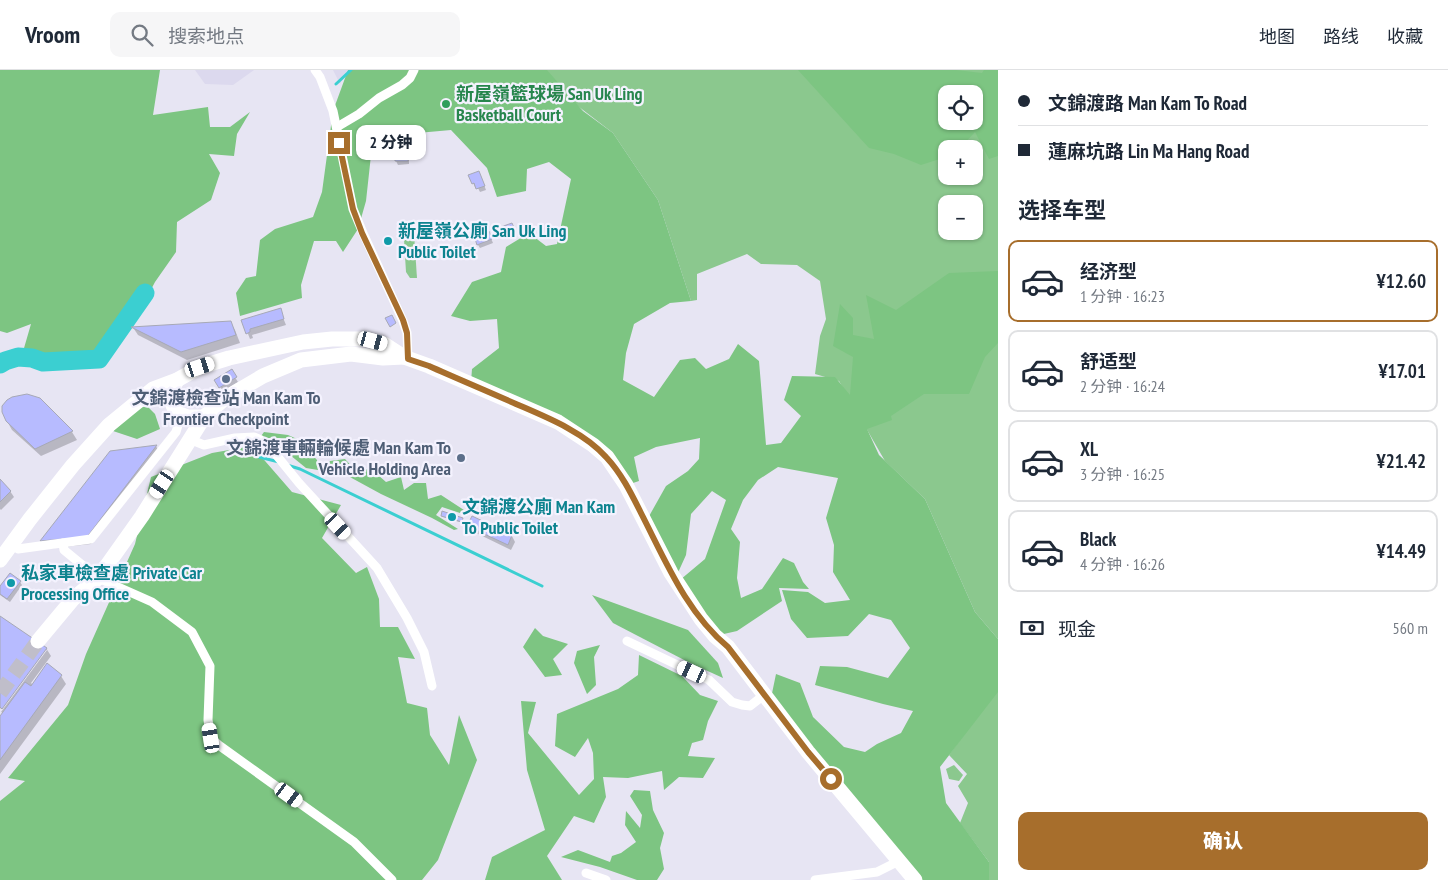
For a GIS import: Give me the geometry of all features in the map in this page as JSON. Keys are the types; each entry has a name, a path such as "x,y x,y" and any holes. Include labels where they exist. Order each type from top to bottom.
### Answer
{"main road":[{"path":"0,560 73,465 109,425 153,389 177,380 200,367 229,358 313,341 366,339 384,344 406,358 429,366 558,422 593,445 606,457 626,485 671,574 701,619 715,636 728,647 808,752 915,880"},
{"path":"38,641 73,599 98,578 142,516 204,417 224,399 255,381 301,360 351,354 384,358 406,358"},
{"path":"177,380 170,393 171,404 177,414 188,417 204,417"}],"street":[{"path":"316,70 328,98 337,127 353,209 362,233 403,320 407,333 406,358"},
{"path":"337,127 359,114 379,98 402,85 410,78 414,70"},
{"path":"18,550 91,539 176,432 181,415"},
{"path":"193,435 194,441 204,445 235,438 254,437 269,446 299,483 377,568 407,618 424,652 432,686"},
{"path":"64,543 64,550 98,578 152,602 192,632 210,666 208,720 211,738 354,842 392,880"},
{"path":"627,641 709,680 732,702 742,706 750,706 764,695"},
{"path":"815,880 877,872 898,861"},
{"path":"586,872 606,880"}],"shaded area":[{"path":"195,70 254,70 233,85 205,84"},
{"path":"333,70 348,70 340,84"}],"green space":[{"path":"0,70 160,70 153,115 208,107 210,127 230,127 250,112 237,134 234,156 209,154 220,173 211,200 177,222 176,252 155,282 133,324 117,337 113,352 104,362 49,364 22,355 31,324 7,333 0,331"},
{"path":"348,70 547,70 583,111 613,133 658,200 691,301 670,303 634,324 626,353 623,380 654,397 680,360 695,358 706,369 729,359 738,344 759,361 766,445 781,443 801,416 784,400 792,376 835,377 850,395 853,357 833,346 840,304 853,318 853,335 874,339 866,295 896,310 949,273 998,271 998,343 985,357 969,394 924,394 891,416 892,420 867,429 879,455 925,499 975,612 998,639 998,692 940,767 946,803 989,862 989,880 918,880 770,703 776,674 800,683 813,717 844,747 865,752 901,733 913,711 815,685 820,666 847,667 888,678 910,648 891,620 869,614 848,636 807,638 791,619 782,590 808,592 825,603 850,600 833,572 834,545 826,518 838,478 778,467 758,480 743,500 731,529 740,542 737,578 741,598 762,589 783,558 794,563 803,582 809,589 779,588 782,601 737,631 715,636 674,585 705,559 726,500 712,491 691,514 686,555 676,577 648,518 666,486 688,471 699,459 700,438 656,447 634,457 639,481 630,484 596,441 471,382 472,369 499,348 497,319 470,321 451,316 472,282 501,272 506,247 529,233 546,246 557,244 571,179 549,162 527,169 526,191 497,197 487,168 451,130 373,137 366,201 358,229 343,252 336,241 314,241 301,285 302,298 240,316 236,293 246,278 256,276 260,240 275,229 313,217 322,192 333,111"},
{"path":"546,70 998,70 998,639 975,612 925,499 885,461 839,381 815,374 820,336 826,319 820,281 797,265 761,264 747,254 697,274 697,300 691,301 658,200 613,133 570,100"},
{"path":"798,70 956,70 982,73 984,70 998,70 998,156 989,159 983,147 983,140 979,140 975,132 967,140 938,140 938,160 921,165 894,154 869,148"},
{"path":"406,233 414,234 417,278 410,278 406,272 404,239"},
{"path":"147,406 155,414 160,429 137,439 113,431 139,408"},
{"path":"264,432 288,435 297,439 317,460 318,470 306,468 290,455 256,443"},
{"path":"252,446 292,492 341,505 322,538 356,573 367,567 379,599 380,627 398,627 415,659 398,657 407,703 427,708 430,735 449,765 459,715 477,760 438,860 422,880 0,880 0,801 25,781 8,778 68,705 86,654 135,544 151,477 212,453"},
{"path":"345,459 358,473 370,468 386,482 401,477 404,490 414,483 426,483 428,499 441,495 467,512 460,513 442,507 436,515 458,529 454,530 326,464 330,461"},
{"path":"592,595 688,630 718,663 723,678 613,623"},
{"path":"535,628 543,636 568,644 553,659 562,675 545,677 523,647"},
{"path":"600,645 594,657 596,685 587,694 574,663 577,651"},
{"path":"639,655 682,676 700,695 718,701 708,721 703,740 692,743 688,756 715,758 703,778 679,777 664,790 662,771 628,778 603,777 606,797 594,823 574,816 547,856 562,880 485,880 492,857 545,830 527,770 521,701 536,702 528,733 579,795 594,779 593,753 588,738 575,757 555,746 557,714 618,689 638,675"},
{"path":"998,688 998,880 989,880 989,862 960,823 968,803 958,786 967,774 949,755"},
{"path":"954,765 963,775 959,781 949,779 946,769"},
{"path":"634,790 650,791 653,810 664,833 660,848 664,869 657,880 637,880 600,867 561,857 578,850 610,862 612,856 621,853 636,842 625,825 626,811 640,828 642,815 630,796"}],"building":[{"path":"408,149 408,161 395,161 395,150"},
{"path":"479,171 485,186 476,189 468,175"},
{"path":"512,223 515,230 500,236 498,228"},
{"path":"489,231 492,239 477,245 474,236"},
{"name":"新屋嶺公廁 San Uk Ling Public Toilet","path":"388,237 391,244 387,245 384,239"},
{"path":"281,308 284,319 250,329 250,332 246,334 241,320"},
{"path":"392,315 396,323 390,327 385,318"},
{"path":"231,321 236,335 181,352 131,327"},
{"name":"文錦渡檢查站 Man Kam To Frontier Checkpoint","path":"232,369 237,377 219,388 214,380"},
{"path":"27,394 40,398 73,431 35,449 6,421 2,412 2,406 7,400"},
{"path":"157,445 87,537 40,541 110,451"},
{"path":"0,479 11,491 0,502"},
{"name":"文錦渡公廁 Man Kam To Public Toilet","path":"442,511 463,518 462,522 441,516"},
{"path":"472,516 512,535 508,545 467,526"},
{"name":"私家車檢查處 Private Car Processing Office","path":"10,573 21,581 7,599 0,594 0,586"},
{"path":"0,616 47,648 2,709 0,707"},
{"path":"47,663 62,675 0,760 0,716 25,682 31,686"}],"waterway":[{"path":"336,84 351,70"},
{"path":"0,364 18,357 32,358 43,362 99,359 145,293"},
{"path":"259,457 279,462"},
{"path":"287,465 300,469 542,586"}],"tunnel":[{"path":"0,693 38,641"}],"place":[{"name":"新屋嶺籃球場 San Uk Ling Basketball Court","path":"446,104"},
{"name":"新屋嶺公廁 San Uk Ling Public Toilet","path":"388,241"},
{"name":"文錦渡檢查站 Man Kam To Frontier Checkpoint","path":"226,379"},
{"name":"文錦渡車輛輪候處 Man Kam To Vehicle Holding Area","path":"461,458"},
{"name":"文錦渡公廁 Man Kam To Public Toilet","path":"452,517"},
{"name":"私家車檢查處 Private Car Processing Office","path":"11,583"}],"route":[{"path":"339,143 353,209 362,233 403,320 407,333 408,359 429,366 558,422 593,445 606,457 626,485 671,574 701,619 715,636 728,647 808,752 831,779"}]}
